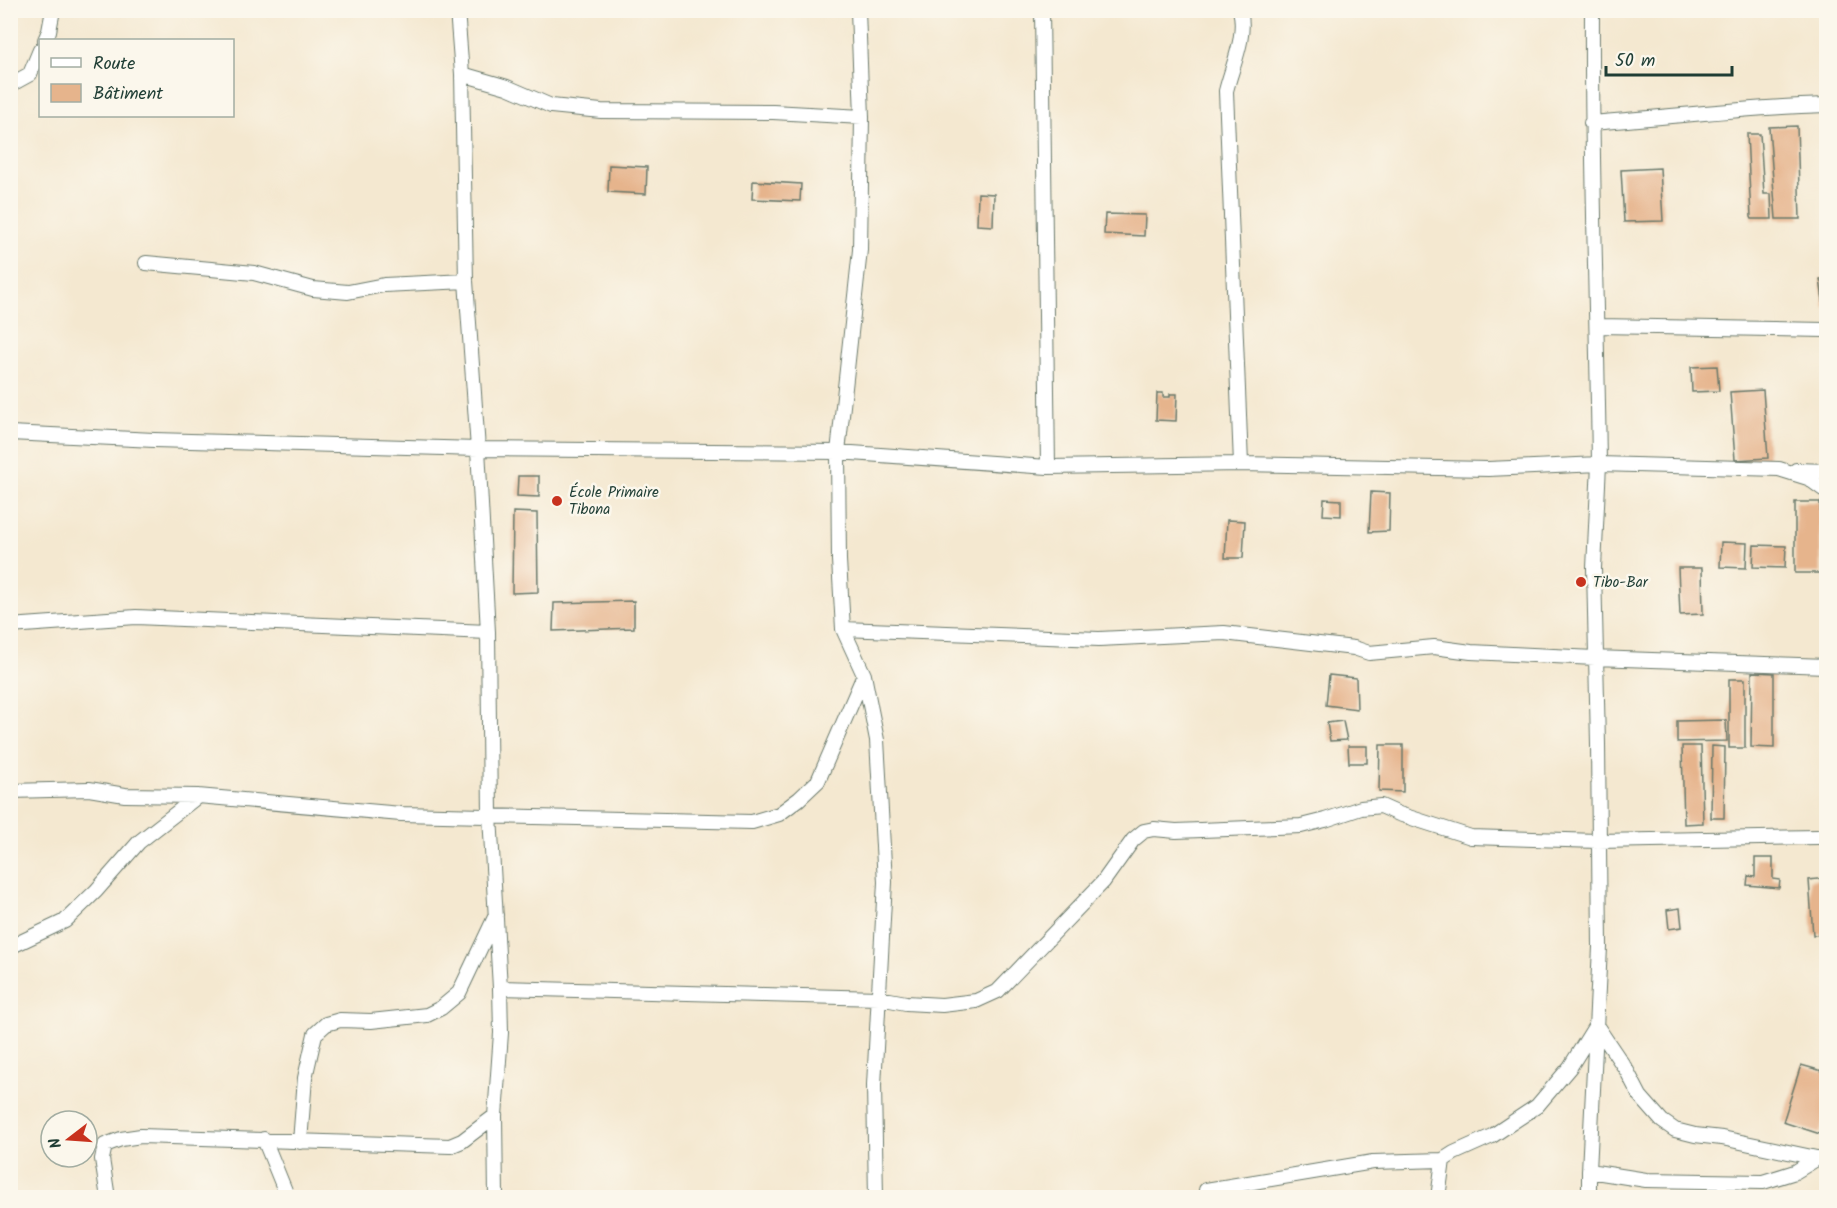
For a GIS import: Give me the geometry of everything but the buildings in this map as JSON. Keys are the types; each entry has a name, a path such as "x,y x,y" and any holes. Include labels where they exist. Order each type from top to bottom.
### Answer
{"street":[{"path":"45,39 53,10"},
{"path":"458,10 462,74 466,281 488,632 490,816 500,988 501,1033 495,1116 496,1197"},
{"path":"858,10 862,117 860,250 838,452 839,560 843,628 864,675 877,740 885,882 874,1085 876,1197"},
{"path":"1042,10 1048,467"},
{"path":"1239,10 1241,37 1226,91 1241,464"},
{"path":"1589,1197 1600,947 1594,568 1599,464 1598,326 1591,123 1592,10"},
{"path":"10,85 30,74 39,52"},
{"path":"462,74 507,87 551,106 601,111 773,112 862,117"},
{"path":"1591,123 1690,116 1770,107 1827,105"},
{"path":"146,264 254,273 313,289 348,292 384,285 466,281"},
{"path":"1598,326 1827,330"},
{"path":"10,433 154,440 477,449 838,452 1048,467 1241,464 1488,469 1599,464 1827,471"},
{"path":"1779,469 1808,478 1827,491"},
{"path":"10,626 135,616 488,632"},
{"path":"843,628 1099,639 1224,633 1354,648 1369,652 1434,648 1596,658 1827,666"},
{"path":"10,791 89,789 125,795 198,796 401,814 752,822 779,814 818,781 864,675"},
{"path":"10,947 65,921 96,891 139,842 198,796"},
{"path":"500,988 879,998 906,1003 942,1005 976,1001 998,991 1103,882 1133,840 1144,831 1154,828 1176,831 1301,826 1361,808 1381,806 1471,837 1598,841 1818,837"},
{"path":"300,1142 305,1078 315,1034 326,1024 340,1020 371,1021 427,1015 441,1008 459,993 496,913"},
{"path":"1596,1025 1627,1071 1640,1096 1662,1121 1675,1130 1695,1136 1722,1138 1822,1159"},
{"path":"1206,1190 1373,1162 1443,1160 1492,1136 1537,1106 1570,1067 1596,1025"},
{"path":"108,1197 102,1159 105,1145 121,1139 141,1136 450,1146 462,1141 495,1116"},
{"path":"264,1139 288,1197"},
{"path":"1589,1171 1646,1180 1764,1182 1795,1172 1822,1159"},
{"path":"1438,1197 1443,1160"}],"place":[{"name":"École Primaire Tibona","path":"557,501"},
{"name":"Tibo-Bar","path":"1581,582"}]}
